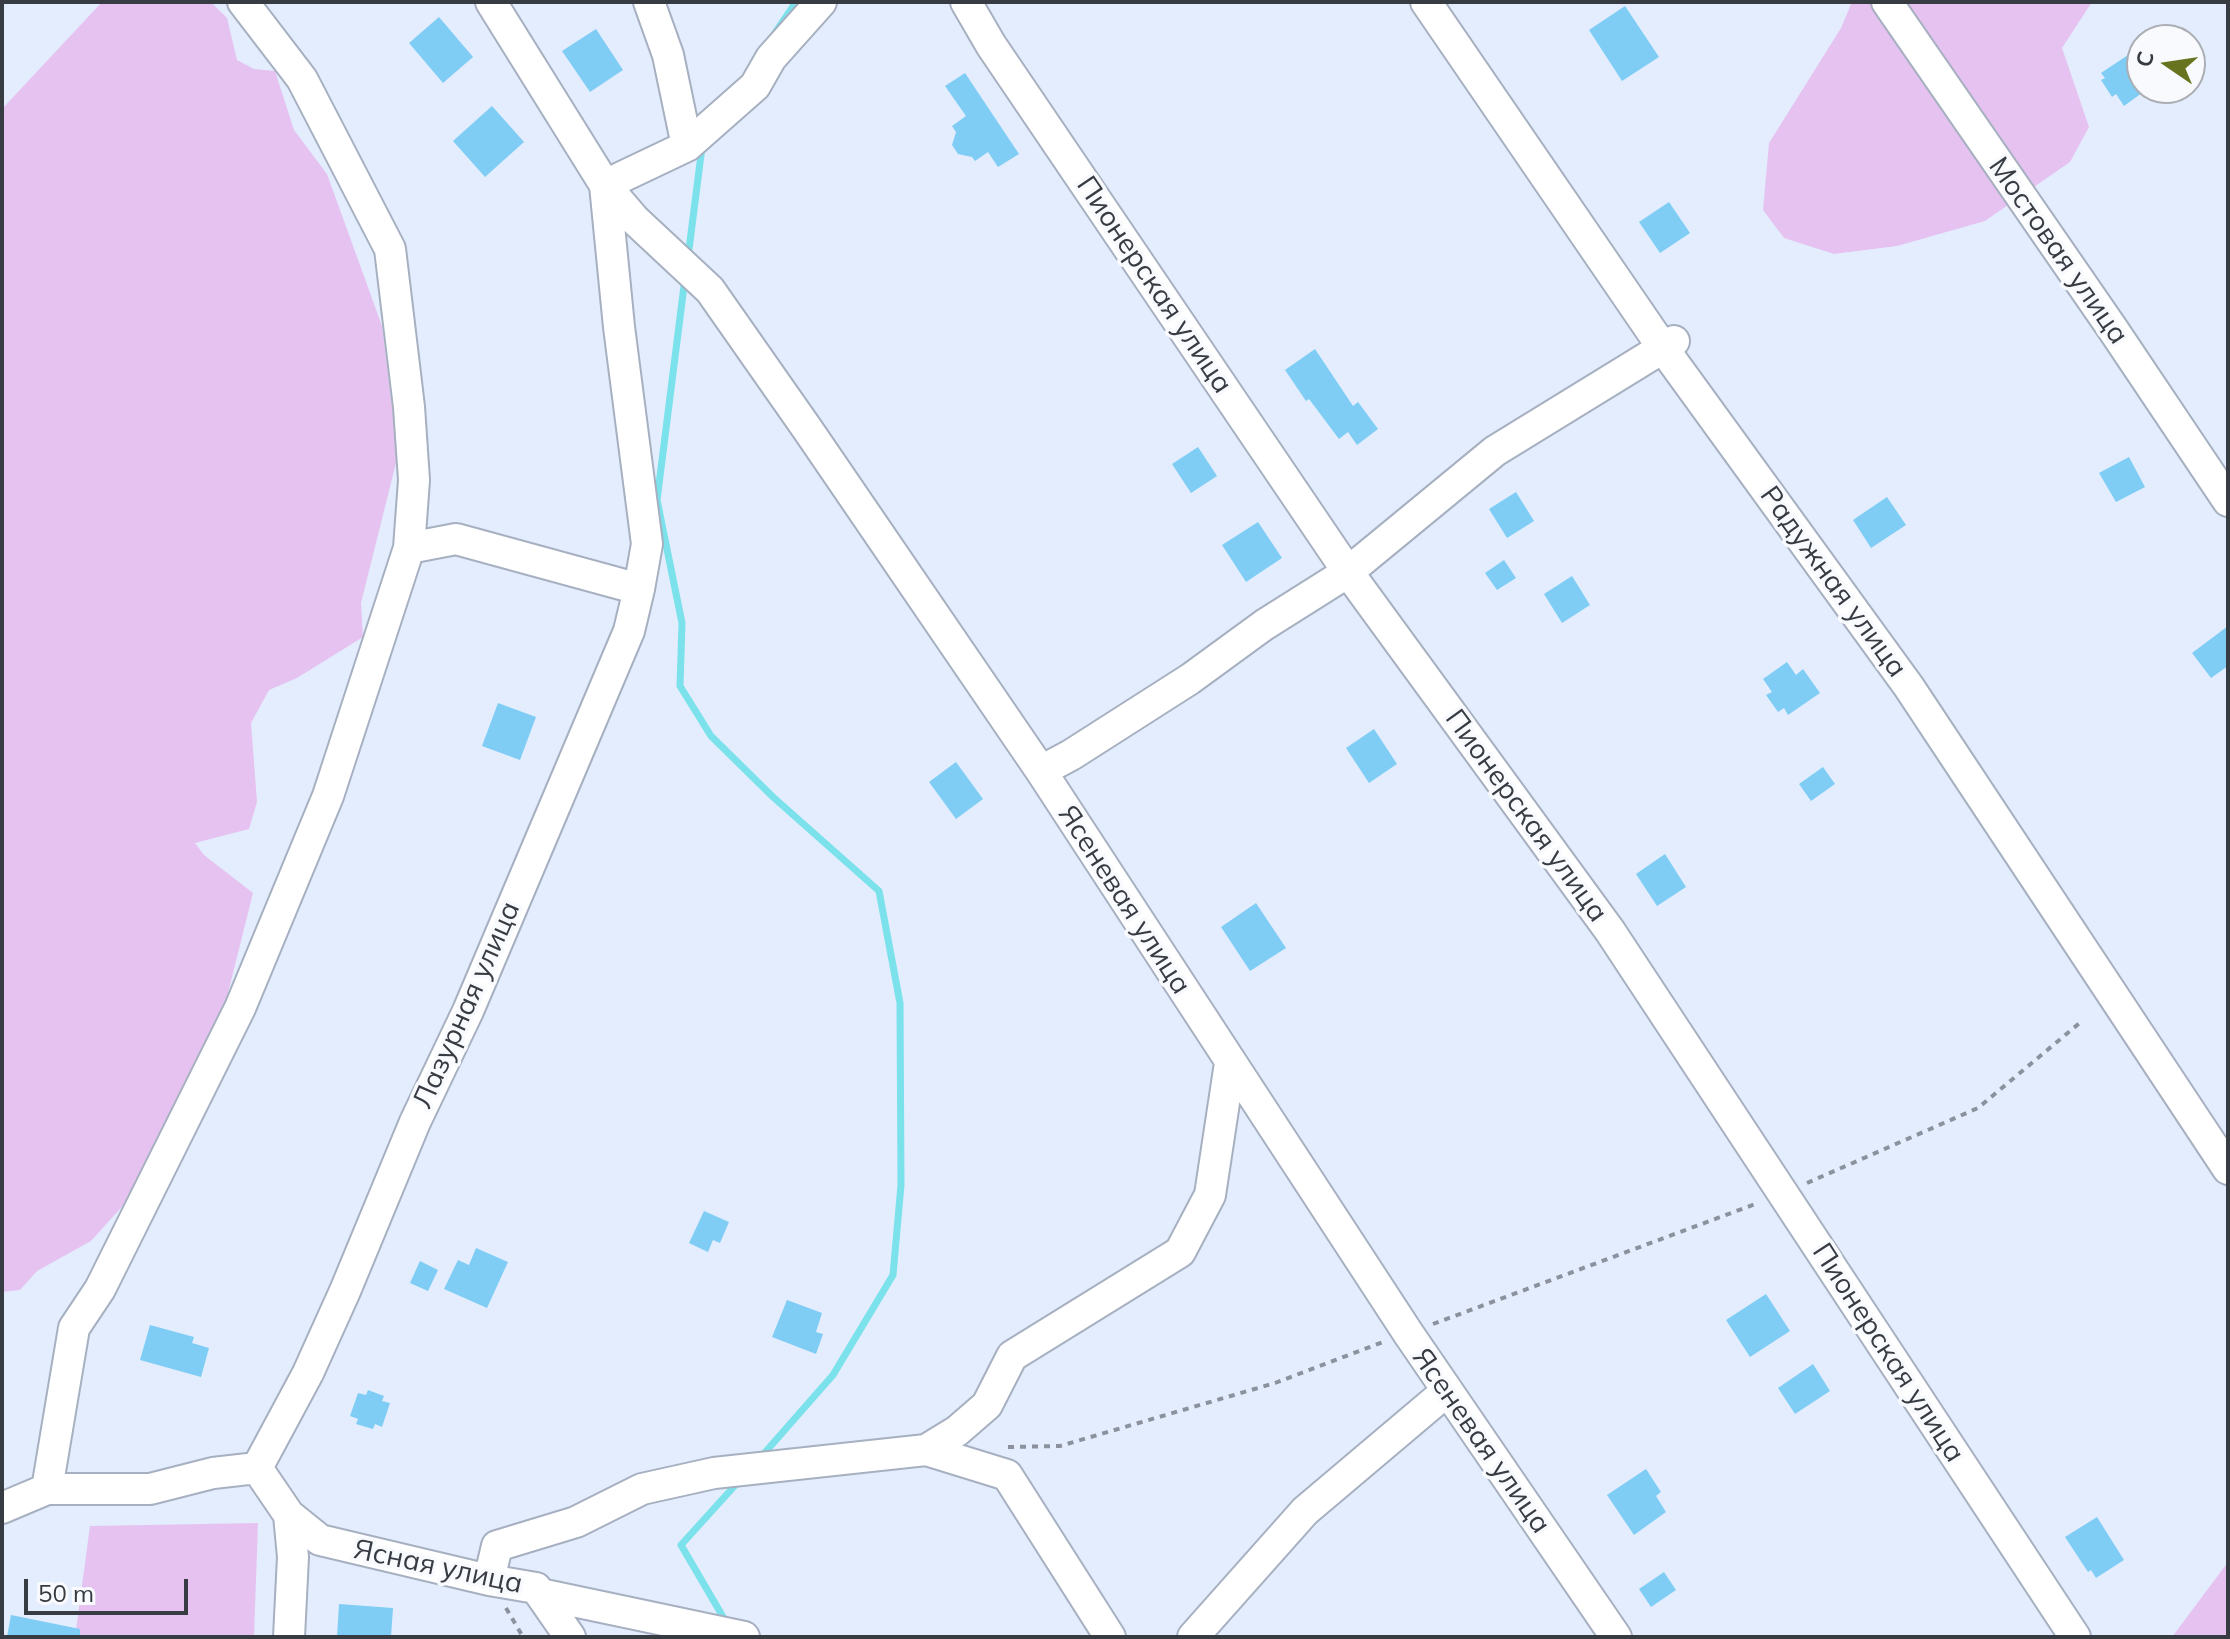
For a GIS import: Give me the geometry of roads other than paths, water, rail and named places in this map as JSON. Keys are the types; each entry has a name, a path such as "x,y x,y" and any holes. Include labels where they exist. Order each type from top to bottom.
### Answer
{"street":[{"path":"47,1489 74,1328 100,1289 240,1008 328,796 409,548 414,480 409,407 390,249 302,79 243,2"},
{"name":"Ясеневая улица","path":"491,2 605,185 635,220 710,290 1041,771 1408,1333 1616,1637"},
{"path":"649,2 668,55 687,146"},
{"path":"605,185 687,146 755,86 771,58 821,2"},
{"name":"Пионерская улица","path":"966,2 991,45 1348,572 1610,931 2075,1637"},
{"name":"Радужная улица","path":"1426,2 1909,687 2228,1169"},
{"name":"Мостовая улица","path":"1887,2 2228,501"},
{"name":"Лазурная улица","path":"257,1468 308,1373 345,1291 415,1122 468,1011 629,631 647,544 619,327 605,185"},
{"path":"1041,771 1190,679 1264,625 1348,572 1495,451 1668,344"},
{"path":"409,548 456,539 639,589"},
{"path":"926,1450 957,1431 987,1405 1012,1356 1180,1252 1210,1195 1230,1063"},
{"path":"1193,1637 1305,1511 1447,1391"},
{"path":"489,1580 497,1546 576,1522 642,1489 714,1473 926,1450 1007,1475 1110,1637"},
{"path":"2,1508 47,1489 150,1489 213,1473 257,1468 289,1515 293,1557 289,1637"},
{"name":"Ясная улица","path":"289,1515 320,1540 536,1588 570,1637"},
{"path":"540,1594 744,1637"}],"waterway":[{"path":"775,33 796,2"},
{"path":"688,257 702,147"},
{"path":"685,278 657,500 682,623 680,686 711,736 773,797 879,891 900,1003 901,1185 893,1275 833,1375 761,1457"},
{"path":"726,1622 681,1545 739,1481"}]}
